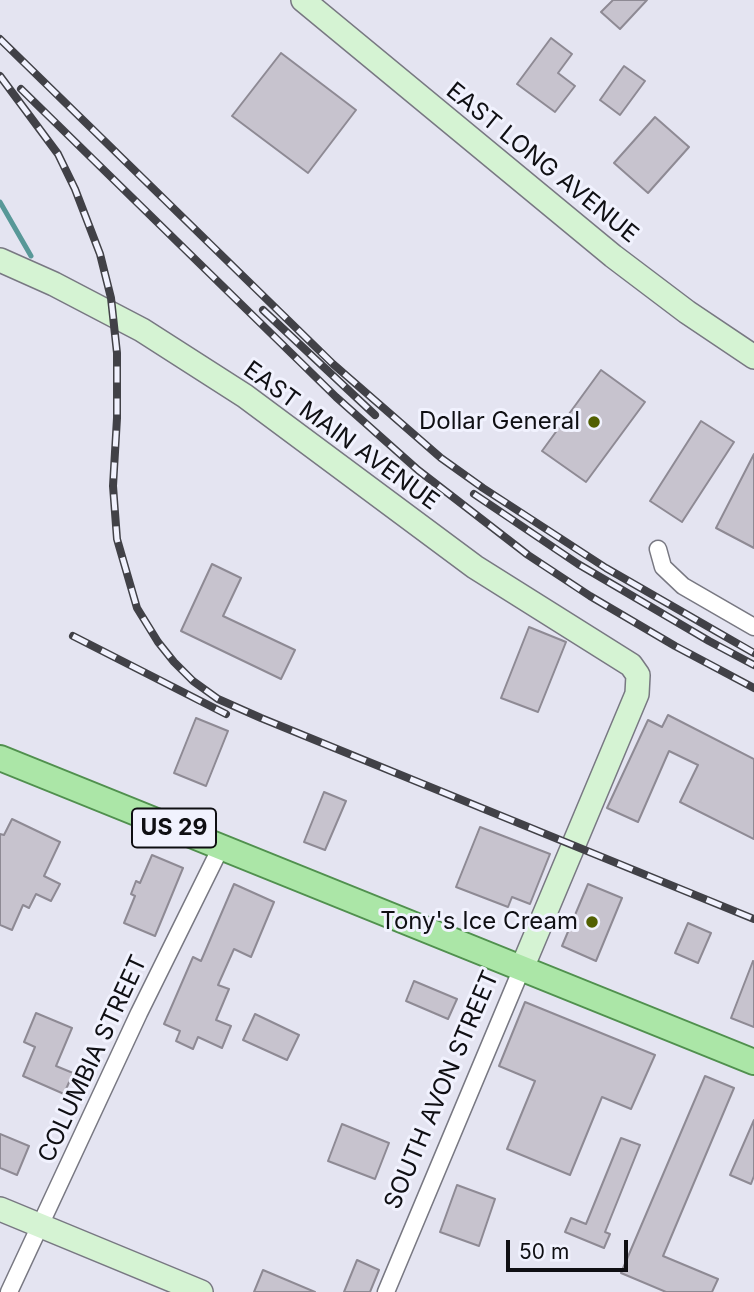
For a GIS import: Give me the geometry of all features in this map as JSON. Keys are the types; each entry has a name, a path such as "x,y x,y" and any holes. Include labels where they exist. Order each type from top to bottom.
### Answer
{"main road":[{"name":"US 29","path":"0,758 754,1062"}],"street":[{"name":"EAST LONG AVENUE","path":"303,0 613,256 687,312 754,357"},
{"name":"EAST MAIN AVENUE","path":"0,260 54,284 142,330 245,396 475,567 626,661 638,675"},
{"path":"658,548 663,567 682,586 754,627"},
{"name":"SOUTH AVON STREET","path":"386,1292 637,694 638,675"},
{"name":"COLUMBIA STREET","path":"9,1292 139,1013 221,847"},
{"path":"0,1209 201,1292"}],"building":[{"path":"613,0 647,0 620,29 601,12"},
{"path":"551,38 572,54 558,73 575,86 555,112 517,84"},
{"path":"281,53 356,110 308,173 232,116"},
{"path":"624,66 645,81 620,115 600,100"},
{"path":"655,117 689,147 648,193 614,163"},
{"path":"601,370 645,402 586,482 542,451"},
{"path":"701,421 734,442 682,522 650,501"},
{"path":"754,454 754,548 716,528"},
{"path":"212,564 241,578 223,616 295,650 281,679 181,631"},
{"path":"529,627 566,642 538,712 501,698"},
{"path":"668,715 754,759 754,839 680,802 698,765 669,751 638,822 607,808 648,720 662,727"},
{"path":"196,718 228,731 206,786 174,773"},
{"path":"324,792 346,801 325,850 304,842"},
{"path":"12,819 60,842 44,876 60,884 51,901 36,894 29,908 23,905 12,930 0,925 0,834 4,835"},
{"path":"480,827 550,854 530,904 512,897 508,907 456,887"},
{"path":"152,855 183,868 155,936 124,923 135,896 131,894 136,881 140,883"},
{"path":"234,884 274,902 251,957 234,949 218,985 229,989 216,1020 231,1026 222,1048 198,1037 193,1049 176,1041 180,1031 164,1024 193,957 201,961"},
{"name":"Tony's Ice Cream","path":"588,884 622,898 596,961 562,946"},
{"path":"688,923 711,933 698,963 675,953"},
{"path":"754,962 754,1027 731,1018"},
{"path":"414,981 457,999 448,1019 406,1001"},
{"path":"525,1002 655,1055 631,1109 602,1097 570,1175 507,1149 535,1081 499,1066"},
{"path":"36,1013 72,1028 56,1066 73,1073 64,1094 23,1076 35,1047 24,1042"},
{"path":"255,1014 299,1035 287,1060 243,1040"},
{"path":"705,1076 734,1088 663,1256 718,1279 712,1292 666,1292 621,1273"},
{"path":"754,1120 754,1176 751,1184 730,1175"},
{"path":"342,1124 389,1143 375,1179 328,1161"},
{"path":"0,1134 29,1146 17,1175 0,1168"},
{"path":"621,1138 640,1145 605,1232 610,1234 604,1248 565,1232 571,1218 586,1224"},
{"path":"457,1185 495,1199 479,1246 440,1232"},
{"path":"357,1260 379,1270 370,1292 344,1292"},
{"path":"263,1270 315,1292 254,1292"}],"waterway":[{"path":"0,202 31,256"}],"railway":[{"path":"0,39 333,364 441,458 606,568 754,653"},
{"path":"0,76 58,154 75,189 100,254 111,298 117,353 113,486 117,539 137,608 174,662 193,681 218,699 754,919"},
{"path":"21,89 336,397 418,470 528,555 590,596 754,688"},
{"path":"263,310 375,415"},
{"path":"474,494 578,564 754,665"},
{"path":"73,636 226,714"}],"place":[{"name":"Dollar General","path":"594,422"},
{"name":"Tony's Ice Cream","path":"592,922"}]}
